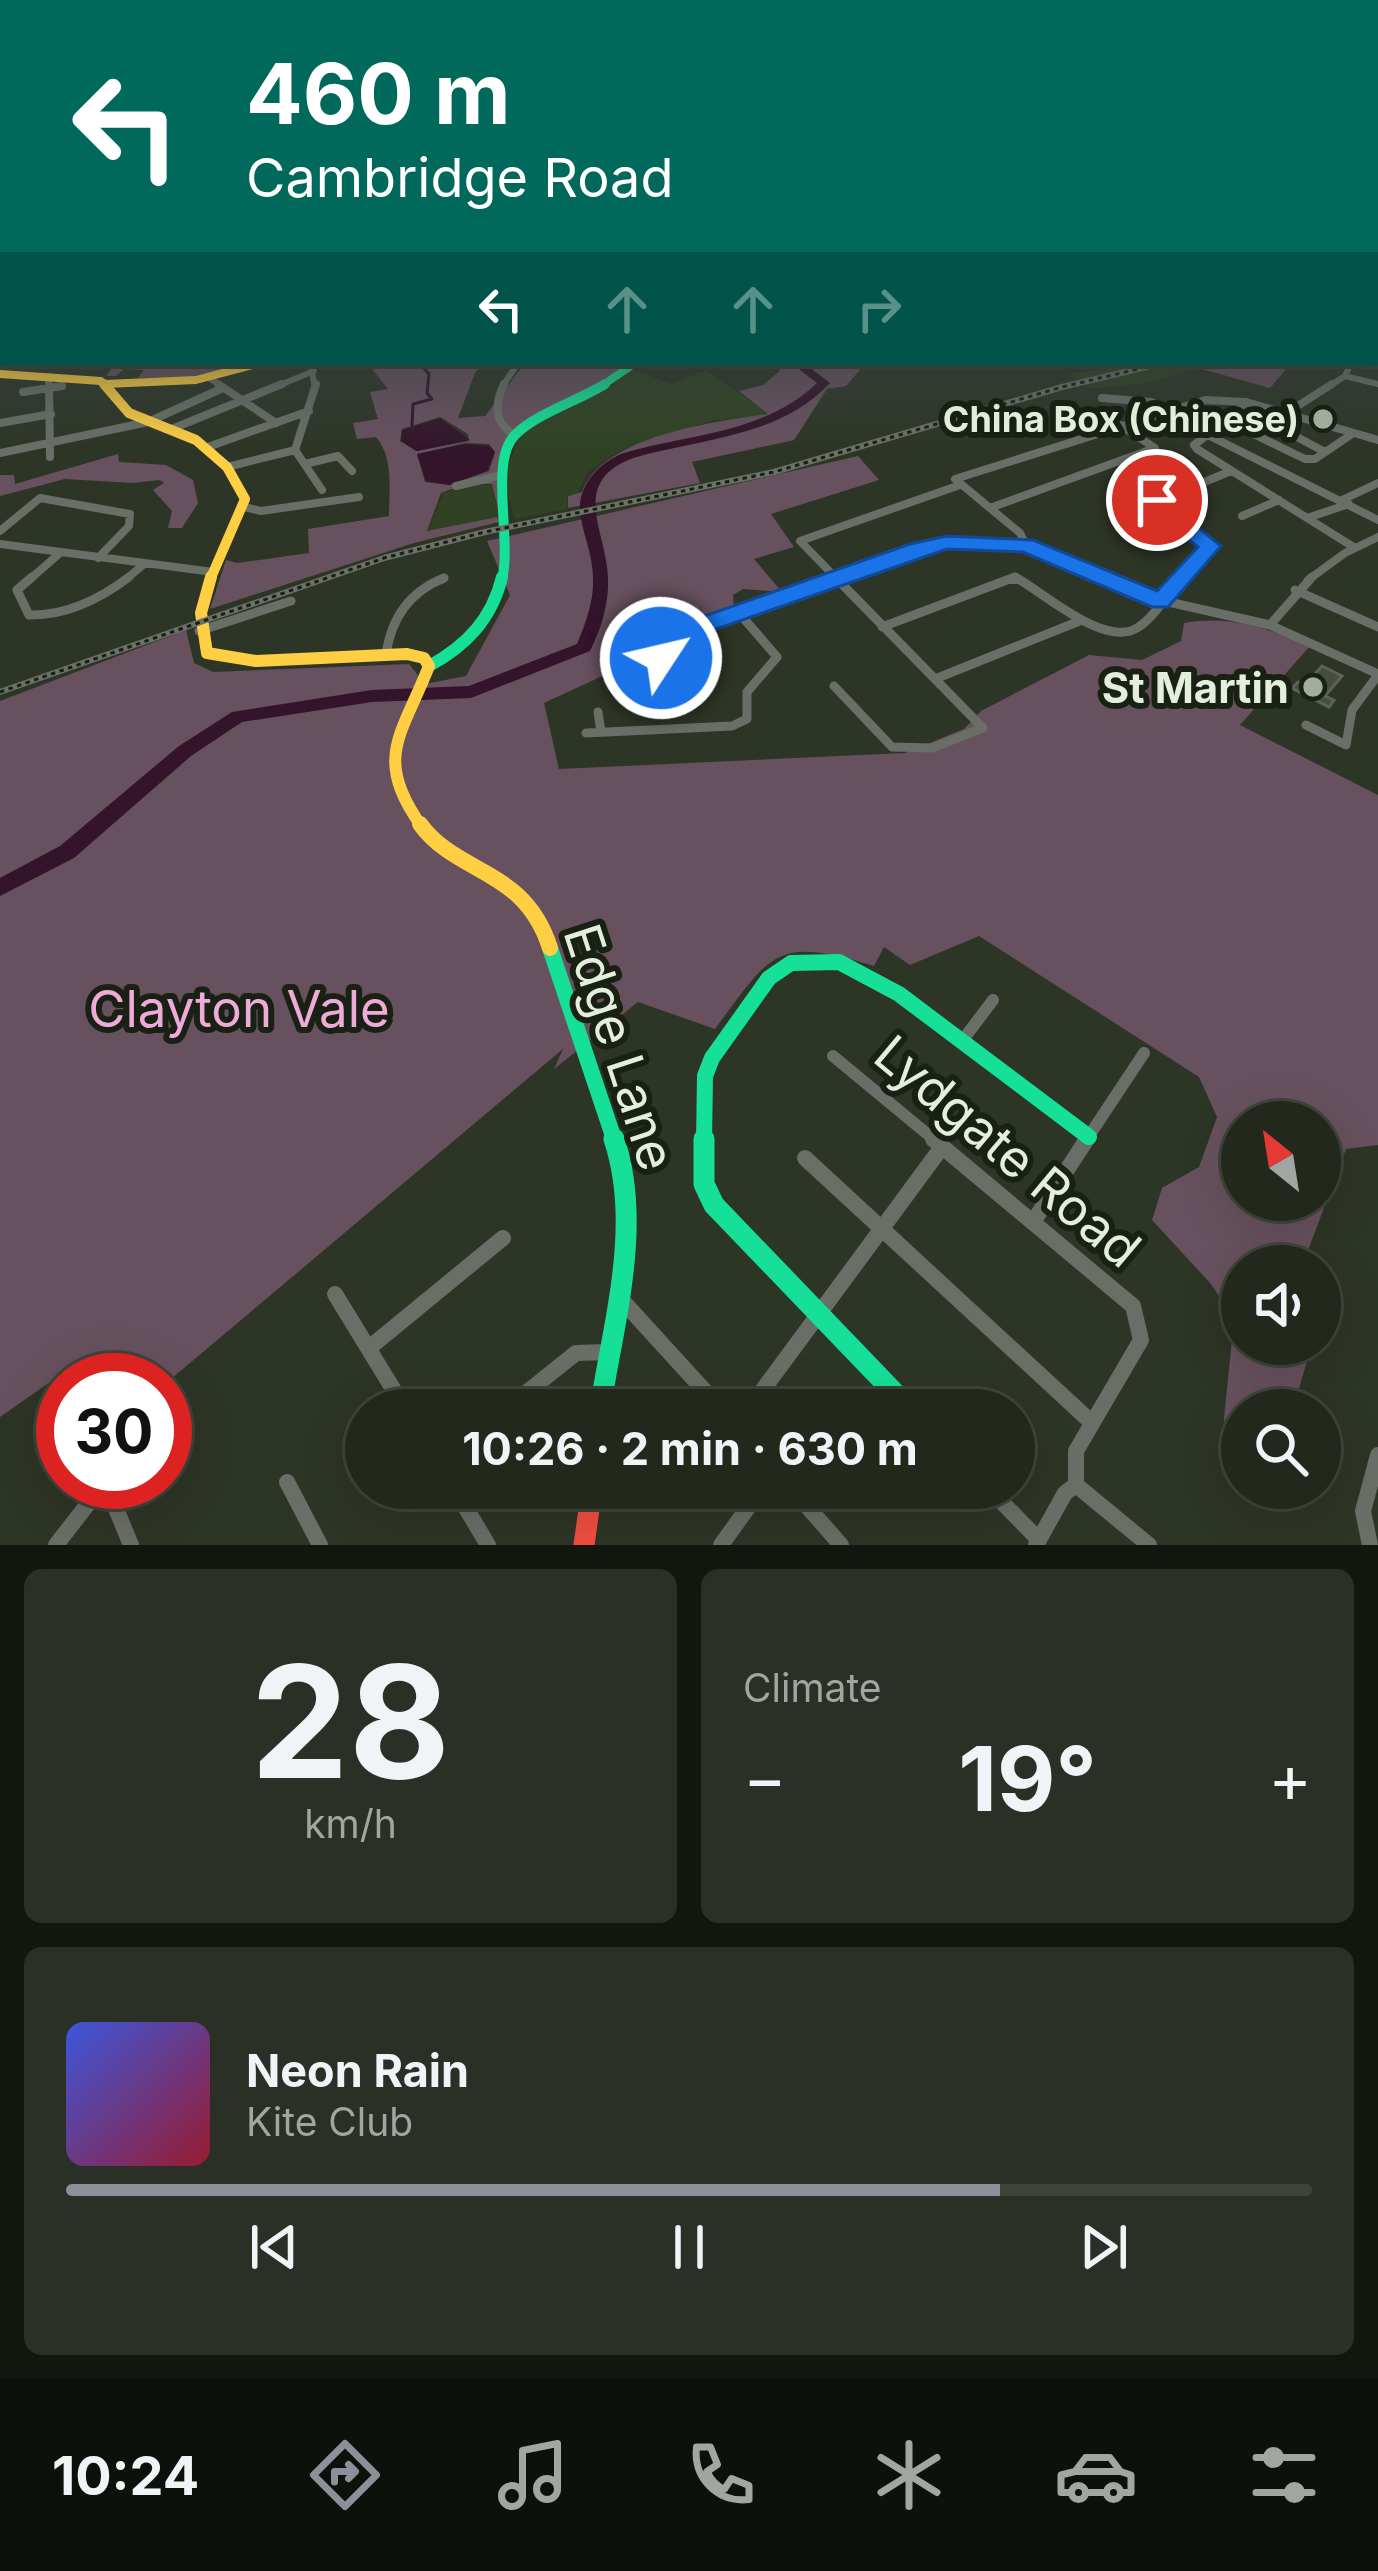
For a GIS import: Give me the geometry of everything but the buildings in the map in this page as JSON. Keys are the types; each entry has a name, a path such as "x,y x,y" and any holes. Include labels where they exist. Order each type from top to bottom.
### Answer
{"street":[{"path":"0,374 110,388 140,381 209,378 250,366"},
{"path":"514,435 503,430 495,413 504,378 515,366"},
{"path":"110,388 129,413 173,428 205,448 227,467 244,493 244,506 213,572 200,631 202,648 223,659 416,655 429,666 466,646 491,611 509,538 508,505 498,476 514,435 631,366"},
{"path":"1325,452 1274,428 1271,422 1345,376 1350,366"},
{"path":"173,428 312,367 316,382 296,449 322,490"},
{"path":"1345,376 1378,384"},
{"path":"209,378 276,423"},
{"path":"23,392 54,383"},
{"path":"50,457 54,383"},
{"path":"0,453 148,422 223,388"},
{"path":"1102,398 1150,402 1378,520"},
{"path":"834,686 892,747 932,748 983,728 800,539 1120,425 1205,400 1246,401 1378,440"},
{"path":"1246,401 1232,418 1235,425 1305,459 1352,434"},
{"path":"205,448 309,411"},
{"path":"0,423 51,413"},
{"path":"990,508 1155,448 1120,425"},
{"path":"1207,435 1194,446 1355,548"},
{"path":"227,467 296,449"},
{"path":"305,464 338,456 352,471"},
{"path":"882,626 1016,578 1097,628 1127,632 1144,623 1210,546 1156,503 1232,471"},
{"path":"456,486 498,476"},
{"path":"959,481 1020,533 1026,545"},
{"path":"1307,518 1378,483"},
{"path":"0,532 40,497 121,508 130,514 129,526 98,558"},
{"path":"244,506 261,512 359,497"},
{"path":"1242,516 1279,500"},
{"path":"1126,527 1165,511"},
{"path":"1270,625 1315,571 1378,538"},
{"path":"663,677 661,658 671,646 705,625 932,545 991,541 1026,545 1074,561 1160,602 1270,625 1378,674 1352,710 1346,745 1306,724"},
{"path":"0,544 213,572"},
{"path":"0,596 17,590 61,553"},
{"path":"17,590 28,615 45,617 122,586 143,566"},
{"path":"386,655 389,631 417,590 444,578"},
{"path":"1295,590 1378,627"},
{"path":"200,631 291,601"},
{"path":"586,733 732,726 747,719 747,692 777,657 739,613"},
{"path":"935,679 1082,620"},
{"name":"Edge Lane","path":"429,666 392,762 398,794 432,840 496,875 541,920 622,1164 631,1204 629,1236 603,1389"},
{"path":"649,701 700,690"},
{"path":"598,712 601,732"},
{"path":"890,1389 714,1205 704,1184 705,1076 712,1058 770,978 791,963 839,962 899,994 1089,1137"},
{"path":"962,1041 993,1000"},
{"path":"1034,1222 1144,1054"},
{"name":"Lydgate Road","path":"833,1056 1133,1306 1141,1340 1090,1421"},
{"path":"763,1389 942,1147"},
{"path":"805,1158 1090,1421 1076,1451 1076,1485"},
{"path":"369,1348 503,1238"},
{"path":"335,1294 393,1389"},
{"path":"617,1294 703,1389"},
{"path":"531,1389 577,1353 608,1352"},
{"path":"1370,1545 1363,1511 1378,1455"},
{"path":"287,1482 320,1545"},
{"path":"1007,1509 1037,1542 1065,1493 1076,1485"},
{"path":"1076,1485 1149,1545"},
{"path":"56,1545 84,1509"},
{"path":"116,1509 130,1545"},
{"path":"467,1509 488,1545"},
{"path":"584,1545 589,1509"},
{"path":"722,1545 747,1509"},
{"path":"809,1509 841,1545"}],"shaded area":[{"path":"1121,366 1202,366 1154,382 1099,388 1090,388 1069,374"},
{"path":"631,369 672,384 706,370 770,414 711,421 619,451 588,471 578,493 567,495 567,509 515,519 503,478 522,431"},
{"path":"440,418 470,440 417,451 401,441 402,430"},
{"path":"466,444 489,446 495,452 487,471 449,485 426,481 417,454"},
{"path":"467,485 492,485 499,516 428,531 443,493"}],"green space":[{"path":"56,366 236,366 199,377 138,378 144,370 124,369 116,376 106,376 111,369"},
{"path":"370,366 481,366 458,418 485,416 523,366 627,366 606,382 511,431 498,470 506,519 501,521 492,484 465,484 441,493 427,531 497,517 499,522 414,543 210,609 226,560 237,563 309,553 308,529 389,516 386,455 376,437 357,439 353,423 378,419 370,392 388,389","holes":["440,417 468,434 469,441 416,451 400,441 402,429","465,443 489,444 495,452 489,471 449,485 425,482 417,454"]},
{"path":"778,366 863,366 846,386 827,389 794,440 692,462 700,483 568,508 568,496 582,492 593,473 635,445 691,427 768,414 739,391 763,385 780,371"},
{"path":"1203,366 1288,366 1270,388 1198,368"},
{"path":"118,454 119,462 166,465 193,480 198,503 182,528 168,528 172,511 153,490 164,483 160,480 65,479 0,496 0,475 14,475 15,484"},
{"name":"Clayton Vale","path":"858,456 879,480 771,514 794,547 754,559 782,592 743,589 733,595 734,607 706,617 650,654 544,703 559,769 905,753 964,729 981,711 1089,655 1142,660 1181,641 1184,623 1248,625 1310,646 1240,725 1378,795 1378,1145 1346,1149 1341,1162 1341,1101 1221,1101 1221,1221 1319,1221 1310,1245 1221,1245 1221,1299 1152,1220 1162,1188 1199,1167 1217,1117 1199,1077 979,936 910,965 884,947 874,966 796,952 765,967 715,1029 638,1002 554,1069 563,1049 192,1361 192,1353 36,1353 36,1392 0,1417 0,701 186,630 194,663 213,672 409,664 425,684 466,676 510,595 487,541"},
{"path":"1229,1365 1306,1365 1299,1389 1227,1389"}],"waterway":[{"path":"412,425 413,404 432,399 427,393 429,374 422,366"},
{"path":"0,888 67,852 185,751 238,716 372,696 471,692 584,647 597,609 601,577 586,507 603,470 629,455 744,429 785,414 824,383 801,366"}],"railway":[{"path":"0,692 384,558 485,532 774,472 1062,387 1150,366"}],"traffic: fast":[{"path":"429,666 466,642 500,588 507,545 502,465 508,443 523,429 630,366"},
{"path":"550,948 622,1164 623,1257 603,1389"},
{"path":"891,1389 714,1205 704,1184 705,1076 712,1058 769,978 791,963 839,962 899,994 1089,1137"}],"traffic: slow":[{"path":"105,384 196,380 249,366"},
{"path":"0,374 101,381 129,413 196,440 227,467 245,499 205,594 201,633 207,653 256,661 407,654 424,658 429,666 392,762 399,794 432,840 496,875 541,920 550,948"}],"traffic: jam":[{"path":"584,1545 589,1509"}],"place":[{"name":"China Box (Chinese)","path":"1323,419"},
{"name":"St Martin","path":"1313,687"}],"route":[{"path":"661,658 671,646 705,625 918,548 947,542 1026,545 1074,561 1160,602 1210,546 1157,506 1157,500"}]}
